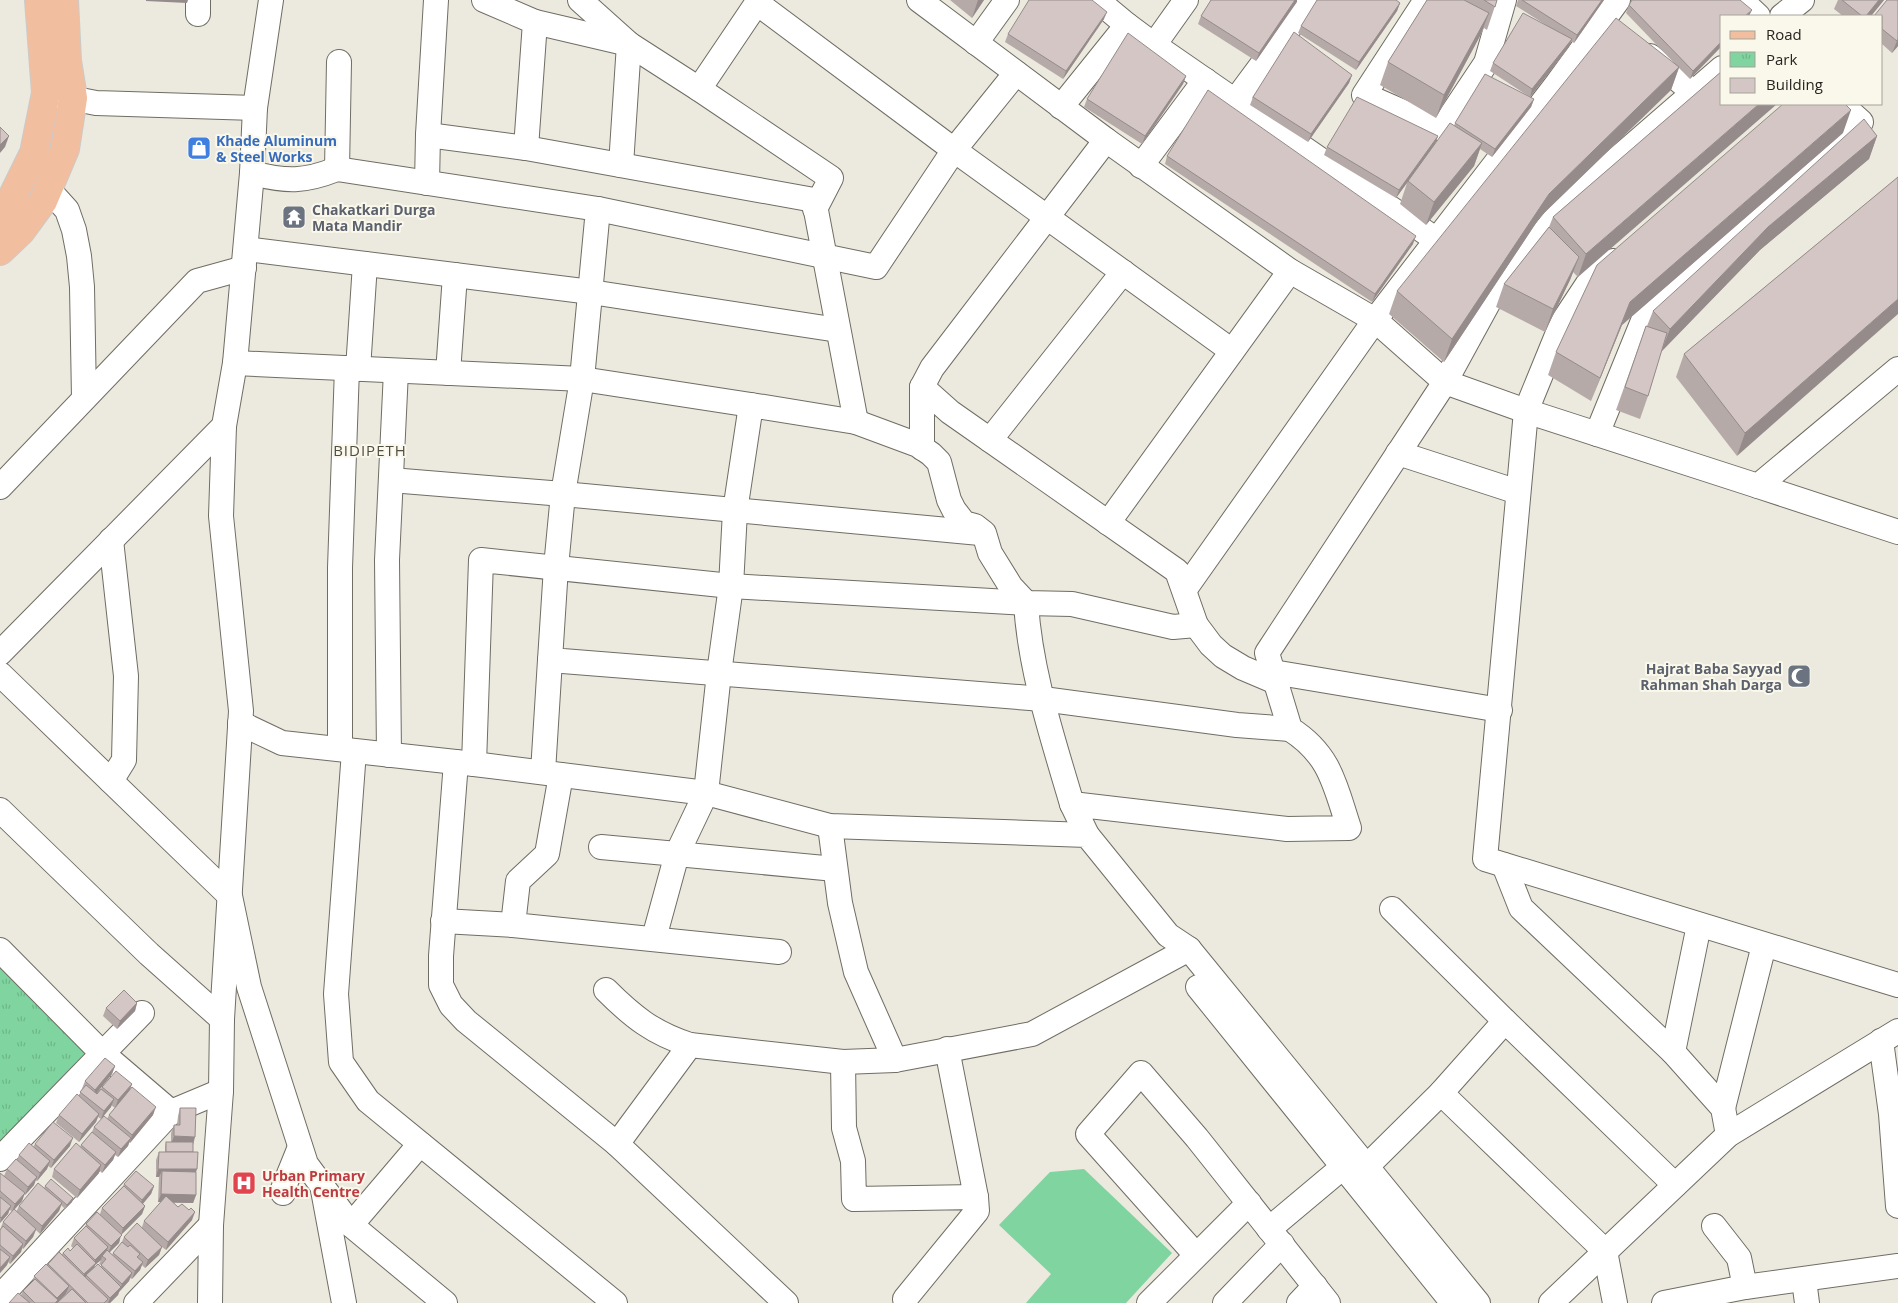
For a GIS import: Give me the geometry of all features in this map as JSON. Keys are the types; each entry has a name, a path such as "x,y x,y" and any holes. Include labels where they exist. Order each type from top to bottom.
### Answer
{"main road":[{"path":"0,222 34,153 46,93 39,0"},
{"path":"0,251 21,231 43,201 65,149 73,98 66,62 64,0"}],"street":[{"path":"210,1303 212,1225 222,1091 222,1019 241,711 221,516 224,426 235,363 252,173 255,108 271,0"},
{"path":"427,183 436,0"},
{"path":"484,0 535,22 629,44"},
{"path":"580,0 629,44 831,178 815,210"},
{"path":"919,0 1106,140 1290,271 1375,320 1445,382 1526,411 1898,532"},
{"path":"976,43 1007,0"},
{"path":"1097,0 1154,45 1438,240"},
{"path":"1154,45 1186,0"},
{"path":"1235,101 1310,0"},
{"path":"1426,0 1364,95 1442,129 1486,63 1504,0"},
{"path":"1741,0 1757,15"},
{"path":"1783,15 1802,0"},
{"path":"699,89 757,1 954,150 1232,351"},
{"path":"526,148 535,22"},
{"path":"1184,590 1375,320 1438,240 1619,23 1694,93"},
{"path":"1061,107 1127,24"},
{"path":"621,165 629,44"},
{"path":"337,169 339,62"},
{"path":"1290,729 1268,653 1445,382 1492,296 1572,198 1720,70"},
{"path":"252,173 275,179 295,179 316,177 337,169 598,210 876,267 954,150 1016,73"},
{"path":"1142,166 1205,80"},
{"path":"46,93 96,103 255,108"},
{"path":"1597,434 1645,316 1861,122 1842,105"},
{"path":"428,135 526,148 814,200 856,422"},
{"path":"922,448 922,387 932,368 1106,140"},
{"path":"48,189 67,210 74,230 79,256 82,287 84,398"},
{"path":"513,925 518,881 547,854 552,774 550,660 556,567 563,494 582,379 598,210"},
{"path":"1632,244 1589,282 1562,323 1526,411 1485,859 1898,985"},
{"path":"0,487 196,281 245,258 364,264 455,275 591,292 838,330"},
{"path":"364,264 353,368 340,568 347,750 336,994 341,1062 368,1101 615,1303"},
{"path":"1108,523 1290,271"},
{"path":"990,440 1123,272"},
{"path":"448,373 455,275"},
{"path":"235,363 582,379 856,422 922,448 931,454 939,462 949,500 954,510 964,523 975,526 984,533 990,552 1011,588 1026,603 1033,659 1043,699 1072,804 1087,835 1354,1172 1469,1302"},
{"path":"1758,486 1898,369"},
{"path":"389,754 387,560 396,371"},
{"path":"922,387 950,412 1177,571 1196,625 1211,645 1223,656 1243,668 1275,677 1500,710"},
{"path":"654,938 677,854 706,793 731,586 735,510 751,405"},
{"path":"0,653 224,426"},
{"path":"1398,453 1518,492"},
{"path":"391,480 984,533"},
{"path":"111,540 126,676 124,760 111,781"},
{"path":"786,1303 617,1144 466,1022 451,1005 441,985 443,921 465,763 481,560 731,586 1072,604 1174,627 1196,625"},
{"path":"550,660 1043,699 1237,725 1290,729 1306,739 1328,767 1349,828 1287,829 1072,804"},
{"path":"0,674 230,896 249,986 306,1164 351,1225 445,1303"},
{"path":"240,723 282,743 389,754 706,793 830,826 1087,835"},
{"path":"0,810 149,954 222,1019"},
{"path":"830,826 834,869 856,972 895,1060"},
{"path":"601,847 834,869"},
{"path":"1504,865 1521,908 1673,1052 1723,1108"},
{"path":"1392,909 1675,1185"},
{"path":"443,921 513,925 654,938 779,952"},
{"path":"1673,1052 1699,925"},
{"path":"1728,1135 1723,1108 1764,944"},
{"path":"0,950 102,1053 171,1112"},
{"path":"606,990 633,1016 666,1037 690,1045 843,1062 895,1060 1032,1034 1182,953"},
{"path":"0,1159 142,1013"},
{"path":"1225,1303 1275,1236 1354,1172 1441,1092 1505,1021"},
{"path":"1551,1303 1728,1135 1890,1036 1898,1204"},
{"path":"617,1144 690,1045"},
{"path":"905,1302 977,1212 976,1197 947,1049"},
{"path":"843,1062 844,1128 853,1161 854,1200 976,1197"},
{"path":"1196,1255 1088,1134 1141,1073 1197,1138 1275,1236 1314,1298"},
{"path":"0,1297 171,1112 222,1091"},
{"path":"1441,1092 1605,1252 1615,1303"},
{"path":"351,1225 420,1144"},
{"path":"283,1193 283,1188 300,1147"},
{"path":"322,1186 344,1303"},
{"path":"1149,1303 1249,1203"},
{"path":"136,1303 212,1225"},
{"path":"1714,1226 1738,1258 1745,1287"},
{"path":"1664,1303 1745,1287 1806,1292 1898,1266"}],"green space":[{"path":"0,961 89,1049 0,1143"},
{"path":"1084,1169 1172,1253 1126,1303 1026,1303 1051,1274 999,1225 1050,1172"}],"building":[{"path":"1029,0 1092,0 1107,12 1066,71 1008,34"},
{"path":"1211,0 1295,0 1259,53 1201,16"},
{"path":"1317,0 1396,0 1400,3 1359,62 1301,26"},
{"path":"1427,0 1464,0 1489,13 1444,95 1388,62"},
{"path":"1484,0 1497,0 1495,7"},
{"path":"1522,0 1602,0 1577,35"},
{"path":"1632,0 1740,0 1752,10 1746,15 1720,15 1720,43 1693,71 1629,5"},
{"path":"1842,0 1879,0 1867,15 1861,15"},
{"path":"1887,0 1898,0 1897,41 1883,30 1883,15 1875,15"},
{"path":"1523,13 1572,39 1532,89 1493,63"},
{"path":"1616,18 1679,67 1549,194 1452,339 1397,291"},
{"path":"1294,32 1352,75 1311,134 1253,97"},
{"path":"1128,33 1186,76 1145,136 1087,99"},
{"path":"1720,73 1720,105 1758,105 1586,254 1553,217"},
{"path":"1485,74 1534,99 1495,149 1455,123"},
{"path":"1208,90 1416,236 1375,294 1167,156"},
{"path":"1357,97 1438,136 1399,190 1327,147"},
{"path":"1782,105 1846,105 1851,110 1630,302 1600,378 1556,352 1597,265"},
{"path":"1864,119 1877,136 1768,227 1670,329 1653,311"},
{"path":"1450,123 1482,143 1434,202 1408,181"},
{"path":"0,127 9,136 0,145"},
{"path":"1898,177 1898,299 1745,433 1684,354"},
{"path":"1549,227 1579,257 1553,309 1504,284"},
{"path":"1646,326 1667,333 1648,396 1625,387"},
{"path":"124,990 137,1003 120,1021 106,1008"},
{"path":"105,1058 115,1066 95,1090 85,1081"},
{"path":"116,1071 132,1084 118,1100 102,1087"},
{"path":"86,1085 97,1094 101,1089 114,1099 104,1111 80,1092"},
{"path":"132,1087 156,1107 132,1135 109,1115"},
{"path":"77,1094 99,1114 82,1134 59,1115"},
{"path":"180,1108 196,1108 195,1137 174,1136 174,1125 180,1125"},
{"path":"104,1116 131,1138 121,1149 94,1127"},
{"path":"53,1122 73,1138 54,1160 35,1144"},
{"path":"92,1132 116,1152 105,1165 81,1145"},
{"path":"166,1142 193,1142 193,1152 166,1152"},
{"path":"29,1143 50,1161 40,1173 19,1155"},
{"path":"76,1143 101,1165 80,1190 54,1169"},
{"path":"159,1152 198,1152 197,1169 158,1169"},
{"path":"16,1159 37,1177 28,1187 7,1169"},
{"path":"136,1171 154,1186 142,1200 124,1184"},
{"path":"162,1171 196,1172 196,1195 161,1194"},
{"path":"0,1173 25,1193 15,1204 0,1191"},
{"path":"51,1179 73,1198 67,1205 45,1186"},
{"path":"38,1183 62,1203 42,1226 19,1206"},
{"path":"124,1186 145,1206 123,1228 102,1208"},
{"path":"166,1196 178,1207 182,1204 195,1212 168,1242 144,1221"},
{"path":"0,1197 11,1206 1,1218 0,1217"},
{"path":"14,1209 36,1229 26,1241 3,1222"},
{"path":"97,1212 122,1235 111,1246 86,1224"},
{"path":"137,1223 162,1247 148,1260 124,1237"},
{"path":"3,1226 23,1244 13,1256 0,1245 0,1230"},
{"path":"86,1226 108,1247 95,1260 74,1238"},
{"path":"122,1242 128,1247 130,1245 140,1254 137,1257 143,1262 135,1271 113,1253"},
{"path":"77,1244 96,1263 84,1274 63,1253 68,1248 70,1251"},
{"path":"0,1249 10,1257 0,1268"},
{"path":"107,1250 132,1273 122,1284 101,1265 106,1259 102,1256"},
{"path":"59,1252 108,1299 104,1303 88,1303 48,1264"},
{"path":"46,1264 69,1286 57,1298 34,1276"},
{"path":"98,1264 121,1287 110,1298 86,1275"},
{"path":"35,1279 58,1300 55,1303 35,1303 23,1291"},
{"path":"72,1289 86,1303 57,1303"},
{"path":"18,1293 30,1303 9,1303"}],"place":[{"name":"Khade Aluminum & Steel Works","path":"199,148"},
{"name":"Chakatkari Durga Mata Mandir","path":"294,217"},
{"name":"Hajrat Baba Sayyad Rahman Shah Darga","path":"1799,676"},
{"name":"Urban Primary Health Centre","path":"244,1183"}],"district":[{"name":"BIDIPETH","path":"370,450"}]}
